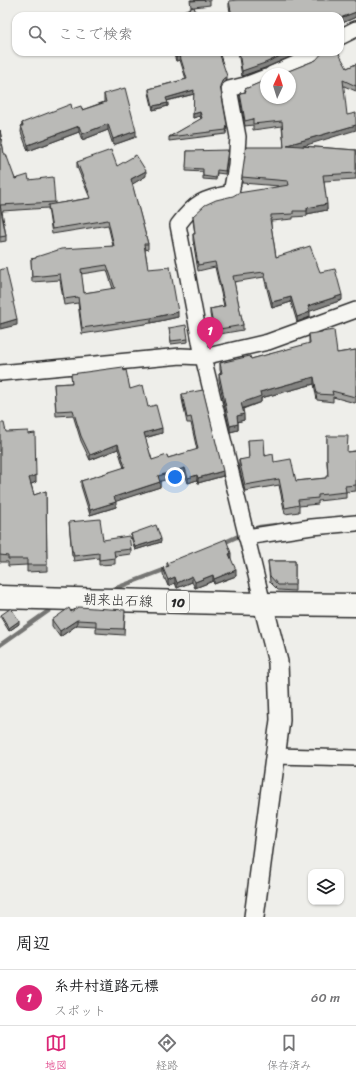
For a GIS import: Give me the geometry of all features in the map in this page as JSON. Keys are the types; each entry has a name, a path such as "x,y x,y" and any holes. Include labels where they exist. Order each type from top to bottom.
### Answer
{"main road":[{"name":"朝来出石線","path":"0,597 356,605"}],"street":[{"path":"344,35 356,28"},
{"path":"286,68 313,56"},
{"path":"254,917 280,720 278,662 203,358 178,224 189,210 199,202 231,193 236,166 238,137 229,89 245,86 260,80"},
{"path":"0,374 182,356 203,358 268,342 356,310"},
{"path":"246,537 312,527 356,524"},
{"path":"275,756 356,758"}],"building":[{"path":"356,0 356,12 344,16 344,12 231,12 229,1"},
{"path":"194,7 196,12 183,12"},
{"path":"180,56 220,56 227,76 223,79 220,86 227,125 226,130 169,137 202,118 200,112 193,114 194,90 166,98 168,103 153,106 149,89 187,79"},
{"path":"240,56 280,56 265,63 242,71"},
{"path":"320,56 340,56 347,68 356,64 356,86 343,80 347,115 356,113 356,125 287,145 356,150 356,173 323,175 327,204 307,208 307,211 293,211 293,214 271,215 270,219 276,257 310,246 320,272 335,269 342,295 308,306 310,312 297,317 291,297 272,302 264,272 233,276 243,325 214,330 210,309 225,306 215,262 198,265 193,234 195,234 193,216 205,205 216,200 233,196 238,193 289,185 288,181 242,177 246,147 284,147 282,121 253,124 253,119 245,121 240,93 246,92 245,89 260,83 260,104 296,104 296,68 316,60"},
{"path":"125,88 136,131 113,139 108,124 82,134 79,126 28,145 21,126 23,126 22,123 71,104 72,109 81,106 82,110 106,102 104,94"},
{"path":"0,130 4,154 6,154 15,179 28,175 29,180 53,177 55,202 0,205"},
{"path":"111,150 117,166 136,155 146,171 131,179 148,244 144,244 148,269 170,267 178,312 151,318 82,328 78,297 64,299 60,274 32,277 31,259 36,257 61,249 114,246 108,220 52,229 48,205 91,198 77,162","holes":["107,265 115,288 84,293 81,269"]},
{"path":"228,150 225,171 217,170 216,178 203,176 203,169 186,168 187,151"},
{"path":"0,205 6,236 0,237"},
{"path":"6,268 17,319 0,324 0,270"},
{"path":"186,325 188,339 171,341 169,328"},
{"path":"334,330 337,353 356,350 355,397 332,391 333,395 317,394 314,377 260,392 261,396 241,403 244,414 237,416 238,424 230,426 219,374 222,373 220,363 250,356 251,359 310,343 309,334"},
{"path":"123,367 124,371 126,370 130,389 143,385 148,407 156,405 162,428 144,433 152,460 167,455 168,458 198,449 191,417 187,418 182,394 203,390 223,471 198,478 197,475 188,478 185,468 158,476 160,482 114,497 116,502 90,510 81,481 125,467 118,444 90,455 81,436 73,410 56,411 54,384 72,383 71,374"},
{"path":"0,423 4,423 6,432 28,431 28,434 35,433 36,475 29,478 34,495 46,491 47,565 27,565 27,559 8,559 8,556 0,555"},
{"path":"327,436 348,436 347,452 356,451 356,485 345,486 346,492 318,495 318,498 298,500 299,505 285,508 279,479 245,485 239,460 249,458 248,440 264,439 265,456 273,454 274,462 291,459 296,481 326,478 326,476 328,476"},
{"path":"100,519 103,540 129,536 131,549 114,551 115,558 99,560 99,553 74,556 72,551 69,522"},
{"path":"156,525 161,539 135,547 131,534"},
{"path":"226,539 231,553 229,554 236,570 214,579 213,575 195,582 192,576 177,583 175,577 168,580 163,568 169,566 167,563"},
{"path":"268,561 295,561 295,585 278,585 270,576"},
{"path":"78,607 125,610 124,629 96,628 96,621 77,620 60,631 52,620 69,608 71,612"},
{"path":"11,608 19,621 9,628 1,615"}],"waterway":[{"path":"254,529 276,525"},
{"path":"221,544 243,534"},
{"path":"111,590 169,568"},
{"path":"0,645 54,607"}],"place":[{"name":"糸井村道路元標","path":"210,350"}]}
